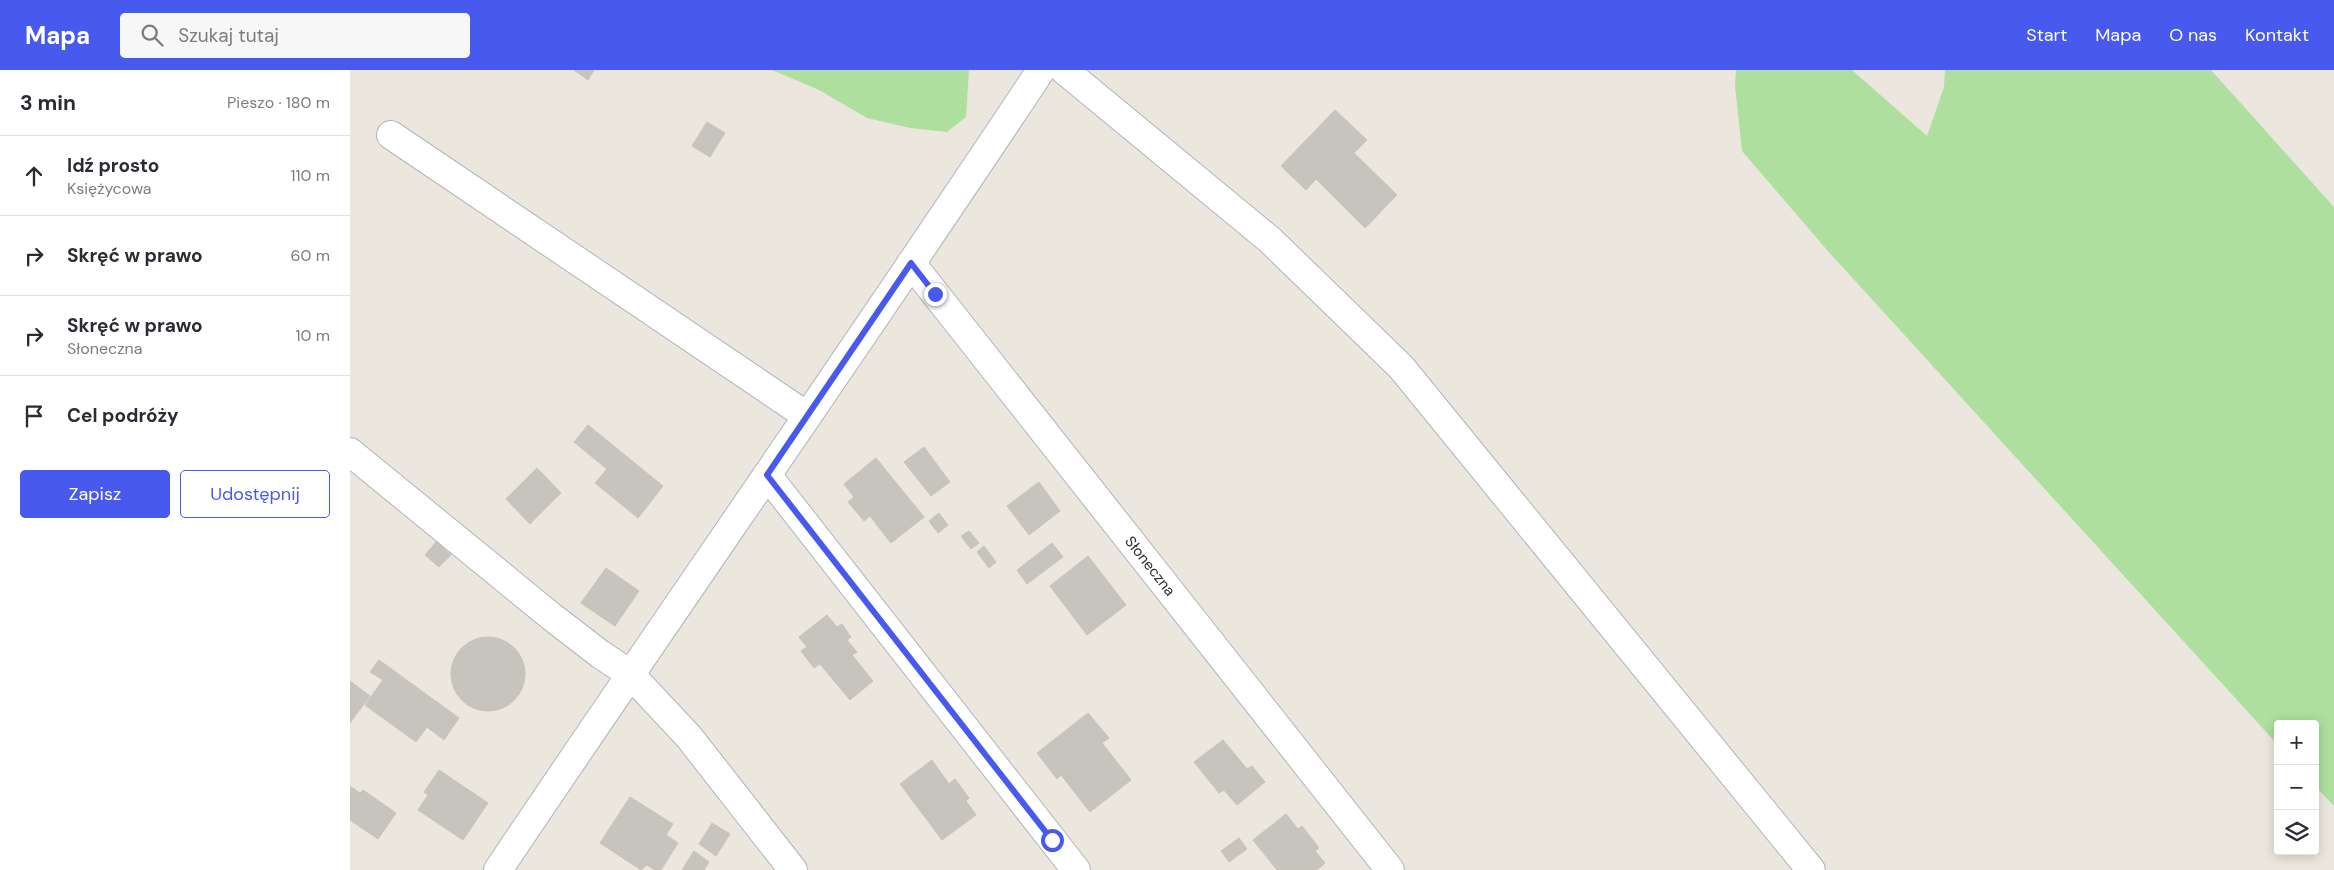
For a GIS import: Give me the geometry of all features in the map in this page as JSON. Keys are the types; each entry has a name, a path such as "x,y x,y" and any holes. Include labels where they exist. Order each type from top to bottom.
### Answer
{"street":[{"path":"498,870 1040,70"},
{"path":"1064,70 1270,240 1401,368 1811,870"},
{"path":"391,135 807,416"},
{"name":"Słoneczna","path":"911,263 1390,870"},
{"path":"350,452 552,617 600,654 630,674 689,737 793,870"},
{"path":"767,475 1076,870"}],"green space":[{"path":"772,70 969,70 966,117 947,132 910,128 867,118 819,90"},
{"path":"1736,70 1852,70 1927,136 1944,87 1945,70 2211,70 2334,207 2334,806 2319,790 2319,720 2274,720 2274,741 1827,250 1742,151 1735,86"}],"building":[{"path":"574,70 594,70 588,80"},
{"path":"1335,110 1367,140 1354,153 1397,195 1365,228 1316,179 1306,190 1281,166"},
{"path":"707,122 725,133 710,157 692,146"},
{"path":"588,425 663,486 638,518 595,483 607,469 574,442"},
{"path":"924,447 950,482 931,496 904,462"},
{"path":"876,458 924,517 891,543 870,516 864,521 848,502 854,497 844,484"},
{"path":"537,468 561,493 530,524 506,499"},
{"path":"1039,482 1060,511 1029,535 1007,506"},
{"path":"939,513 948,525 938,533 929,521"},
{"path":"969,531 979,543 971,549 961,536"},
{"path":"436,542 451,555 439,567 425,555"},
{"path":"1052,543 1063,557 1027,584 1017,570"},
{"path":"984,546 996,562 989,568 977,552"},
{"path":"1088,556 1126,605 1087,635 1050,586"},
{"path":"606,568 639,591 615,626 581,603"},
{"path":"827,615 837,627 842,624 851,637 847,640 857,652 852,655 873,681 850,700 820,664 814,668 801,651 807,647 799,637"},
{"path":"488,637 509,643 519,653 525,674 519,695 509,705 488,711 467,705 457,695 451,674 457,653 467,643"},
{"path":"379,660 459,718 444,740 427,727 416,742 365,705 383,680 370,672"},
{"path":"350,681 370,696 350,723"},
{"path":"1088,713 1109,738 1102,743 1131,780 1090,812 1061,775 1057,779 1037,753"},
{"path":"1223,740 1247,769 1252,766 1265,782 1237,805 1224,790 1219,793 1194,762"},
{"path":"932,760 949,784 955,779 969,798 966,801 976,815 942,840 900,784"},
{"path":"439,770 488,803 463,840 418,810 428,795 424,792"},
{"path":"350,786 360,793 363,790 396,813 378,839 350,820"},
{"path":"630,797 673,824 666,835 678,843 661,870 655,870 647,865 641,870 600,843"},
{"path":"1286,814 1298,829 1302,826 1319,848 1315,851 1325,863 1317,870 1277,870 1253,840"},
{"path":"712,823 730,834 716,856 699,844"},
{"path":"1239,838 1247,849 1229,862 1221,851"},
{"path":"694,851 709,862 704,870 682,870"}],"route":[{"path":"935,294 911,263 767,475 1052,840"}]}
